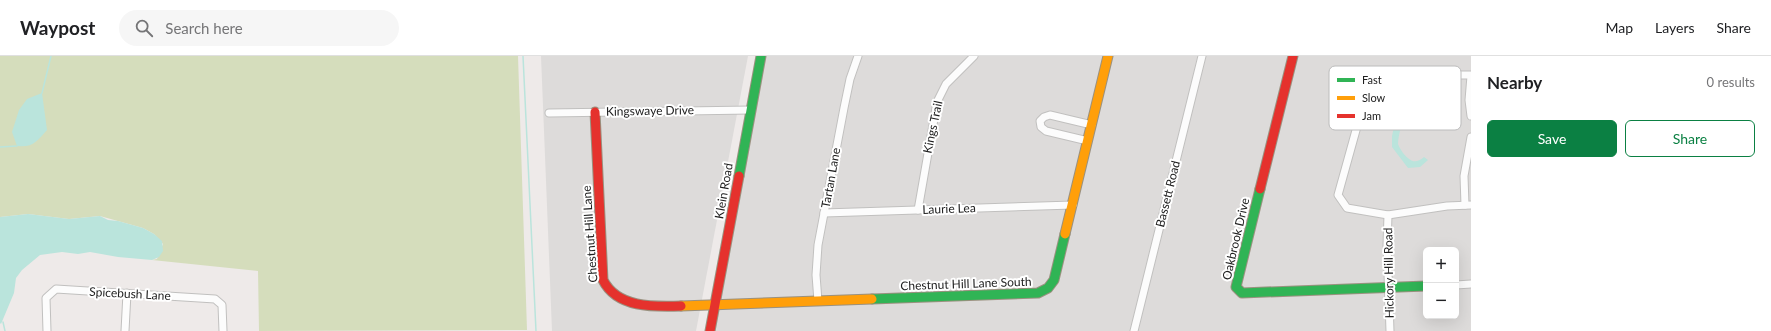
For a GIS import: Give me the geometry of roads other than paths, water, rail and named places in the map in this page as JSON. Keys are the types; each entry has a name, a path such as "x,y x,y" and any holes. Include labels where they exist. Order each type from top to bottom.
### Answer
{"street":[{"name":"Klein Road","path":"710,331 761,56"},
{"name":"Tartan Lane","path":"818,301 817,259 824,213 850,79 858,56"},
{"name":"Kings Trail","path":"918,210 937,102 946,84 974,56"},
{"name":"Chestnut Hill Lane South","path":"715,305 1038,293 1048,288 1054,280 1108,56"},
{"name":"Bassett Road","path":"1134,331 1202,56"},
{"name":"Oakbrook Drive","path":"1293,56 1236,287 1242,293 1423,286"},
{"name":"Hickory Hill Road","path":"1461,76 1471,76"},
{"path":"1471,76 1468,100 1471,116"},
{"name":"Kingswaye Drive","path":"549,113 751,110"},
{"name":"Chestnut Hill Lane","path":"595,112 603,280 606,288 614,295 623,299 646,304 681,306 715,305"},
{"path":"1088,141 1046,130 1041,127 1040,121 1044,117 1050,115 1092,125"},
{"name":"Hickory Hill Road","path":"1356,130 1338,195 1347,208 1388,215 1447,206 1468,205"},
{"path":"1468,205 1464,176 1471,137"},
{"name":"Laurie Lea","path":"824,213 1073,205"},
{"name":"Hickory Hill Road","path":"1388,215 1387,245 1390,331"},
{"path":"1459,285 1471,284"},
{"name":"Spicebush Lane","path":"47,331 46,298 56,289 215,299 222,304 223,331"},
{"path":"124,331 127,293"}],"water":[{"path":"42,93 47,130 31,145 17,146 12,132 19,110 27,99"},
{"path":"1393,130 1400,130 1398,144 1403,153 1410,160 1418,161 1424,157 1428,160 1420,167 1408,168 1392,147"},
{"path":"28,214 69,219 100,216 108,220 118,221 143,228 154,234 162,241 163,251 159,257 152,260 118,257 90,252 78,254 62,252 40,255 22,270 16,278 14,293 1,324 0,217"}],"waterway":[{"path":"42,93 51,56"},
{"path":"523,56 536,331"},
{"path":"0,147 17,146"},
{"path":"3,322 5,331"}]}
